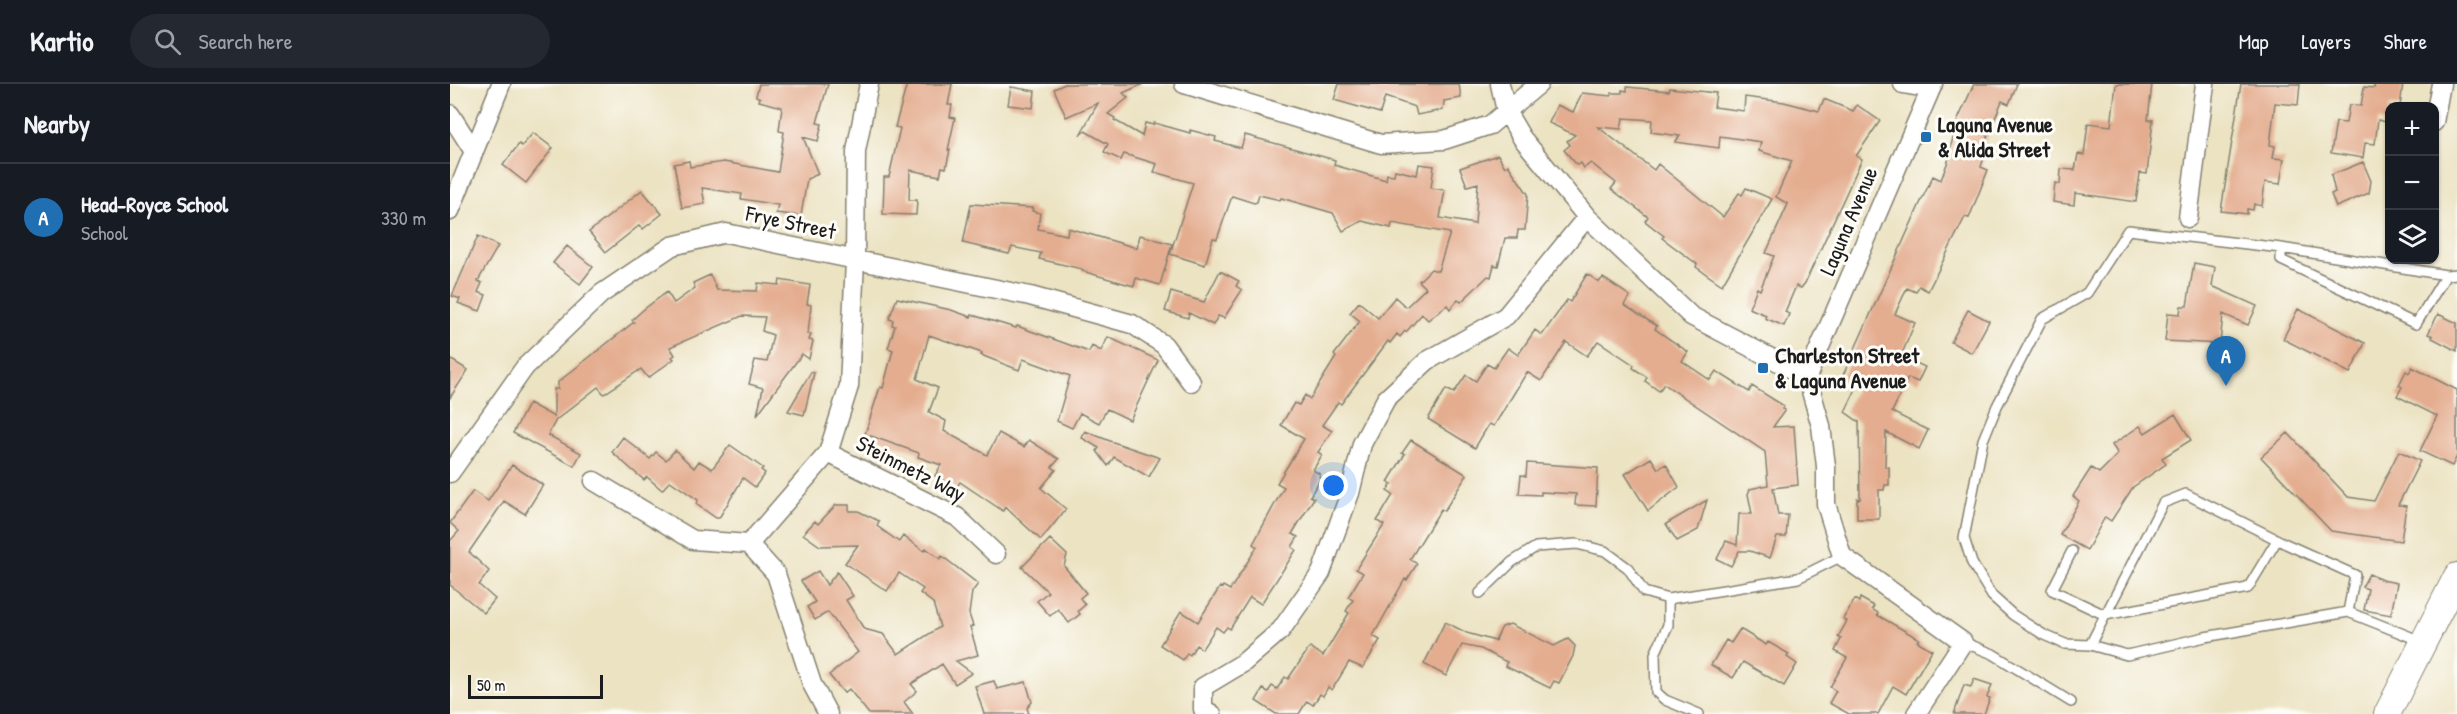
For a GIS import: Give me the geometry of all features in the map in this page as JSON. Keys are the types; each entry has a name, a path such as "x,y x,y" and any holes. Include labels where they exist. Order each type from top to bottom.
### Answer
{"main road":[{"path":"2387,714 2457,576"}],"street":[{"path":"450,211 501,84"},
{"path":"748,544 828,453 849,386 855,261 856,150 869,84"},
{"path":"1184,84 1382,144 1444,140 1490,125 1539,84"},
{"path":"1500,84 1506,111 1522,138 1587,217 1691,316 1807,377 1821,426 1826,466 1826,504 1842,556 1963,642 1916,714"},
{"path":"1903,84 1932,86"},
{"path":"2188,227 2205,84"},
{"path":"2437,102 2440,84"},
{"name":"Laguna Avenue","path":"1807,377 1932,86"},
{"path":"450,114 473,150"},
{"path":"1204,712 1203,687 1243,663 1281,630 1321,573 1350,493 1362,444 1386,399 1427,361 1506,316 1587,217"},
{"name":"Frye Street","path":"450,473 525,367 601,294 672,246 726,232 855,261 1030,296 1132,324 1164,345 1191,382"},
{"name":"Steinmetz Way","path":"828,453 957,517 996,554"},
{"path":"594,481 693,540 748,544 776,574 812,684 828,714"}],"lane":[{"path":"2424,642 2348,612 2127,655 2090,645 2065,644 2044,635 2013,615 1992,596 1972,563 1964,538 1983,440 2042,319 2087,293 2128,230 2188,227 2281,248 2446,275 2457,274"},
{"path":"2281,248 2281,260 2416,324 2446,275"},
{"path":"2090,645 2163,503 2186,494 2277,540 2355,575 2348,612"},
{"path":"2072,551 2052,590 2105,615 2248,588 2277,540"},
{"path":"1480,593 1512,562 1536,547 1577,544 1605,551 1628,568 1644,592 1668,599 1798,578 1842,556"},
{"path":"1668,599 1668,625 1655,654 1656,692 1665,700 1699,714"},
{"path":"1963,642 1993,654 2071,702"}],"building":[{"path":"759,84 828,84 817,123 822,124 818,141 803,137 818,174 807,179 801,216 776,213 778,205 741,199 742,194 702,188 705,204 682,208 674,164 689,161 690,167 724,162 778,172 784,132 779,131 782,107 759,101 760,98 756,96"},
{"path":"907,84 952,84 948,105 952,105 950,117 955,118 948,150 950,150 946,168 942,167 940,176 910,170 909,200 917,200 916,215 883,214 884,177 889,177 900,128 895,127"},
{"path":"1065,84 1143,84 1123,93 1128,98 1108,114 1142,136 1145,123 1153,125 1154,123 1190,133 1190,130 1216,137 1215,141 1241,148 1245,135 1335,160 1334,165 1386,180 1387,174 1394,175 1395,170 1417,175 1419,164 1434,166 1431,188 1445,190 1440,218 1475,224 1478,183 1467,186 1460,168 1498,155 1505,167 1508,165 1528,194 1525,230 1518,230 1517,238 1505,238 1498,266 1494,265 1491,277 1488,276 1461,302 1458,300 1450,309 1447,305 1428,320 1422,314 1400,337 1397,334 1390,343 1388,341 1341,404 1338,402 1322,425 1332,431 1318,452 1322,455 1313,470 1320,474 1321,478 1310,496 1314,498 1292,534 1298,537 1292,547 1296,550 1261,604 1250,597 1230,629 1227,627 1223,632 1216,627 1202,649 1196,645 1190,655 1187,653 1183,660 1160,645 1181,611 1198,622 1220,587 1223,586 1230,590 1257,547 1253,544 1284,487 1277,483 1304,439 1281,425 1294,403 1299,405 1305,395 1310,399 1336,357 1334,355 1360,321 1350,313 1359,302 1378,318 1395,297 1406,307 1426,288 1419,281 1431,269 1438,271 1450,233 1392,223 1391,228 1362,221 1343,231 1333,213 1281,198 1280,200 1259,195 1257,202 1254,203 1232,196 1217,239 1213,238 1205,265 1170,254 1193,183 1154,172 1157,164 1124,154 1121,160 1104,152 1108,144 1085,131 1080,135 1098,103 1066,117 1054,89"},
{"path":"1339,84 1459,84 1461,98 1444,101 1443,110 1417,115 1415,107 1385,97 1380,113 1334,100"},
{"path":"1974,84 2017,84 2009,104 2002,101 1985,143 1988,144 1981,167 1988,170 1969,218 1965,217 1928,291 1919,286 1916,292 1907,288 1895,314 1915,323 1901,356 1925,367 1918,382 1908,378 1892,412 1928,430 1919,449 1886,432 1885,467 1889,467 1889,485 1885,485 1884,490 1879,490 1879,519 1857,519 1857,498 1860,499 1859,422 1845,412 1856,389 1840,382 1933,176 1941,180 1951,153 1949,153 1954,134 1952,133"},
{"path":"2116,84 2152,84 2148,120 2153,120 2147,174 2140,173 2136,202 2075,193 2074,205 2053,202 2055,183 2060,184 2061,169 2075,170 2078,154 2084,155 2088,123 2111,126"},
{"path":"2241,84 2300,84 2298,105 2275,103 2270,145 2275,146 2273,158 2284,159 2280,184 2265,182 2262,206 2254,204 2253,210 2247,209 2247,214 2221,211"},
{"path":"2375,84 2403,84 2401,102 2385,102 2385,122 2378,120 2375,144 2365,143 2363,158 2331,153 2336,122 2346,123 2349,105 2361,106 2364,87 2374,88"},
{"path":"1011,87 1035,91 1033,108 1008,105"},
{"path":"1627,87 1669,91 1670,88 1716,93 1714,107 1744,111 1745,97 1784,102 1819,111 1824,99 1853,111 1857,105 1880,121 1856,156 1862,159 1805,283 1801,288 1796,286 1785,312 1789,314 1784,326 1749,308 1757,288 1760,290 1774,256 1766,253 1788,204 1776,197 1792,161 1759,151 1761,142 1720,136 1719,148 1675,142 1680,136 1651,132 1652,120 1623,118 1621,129 1598,127 1654,170 1658,164 1723,217 1739,193 1742,195 1746,188 1772,199 1722,285 1696,267 1697,264 1662,238 1664,236 1645,221 1648,217 1611,189 1616,183 1591,163 1584,168 1581,163 1577,165 1564,150 1570,145 1567,141 1575,135 1549,123 1557,105 1573,112 1582,93 1611,96 1611,93 1627,91"},
{"path":"533,133 553,148 526,183 503,165 519,144 522,146"},
{"path":"2363,162 2371,181 2369,193 2336,207 2331,194 2335,192 2331,175"},
{"path":"642,190 662,214 643,229 640,225 606,252 589,232"},
{"path":"971,204 1033,208 1032,211 1040,213 1038,229 1067,235 1068,228 1137,248 1140,235 1172,244 1160,285 1136,278 1134,286 1082,271 1082,269 1039,259 1041,253 1012,247 1009,254 963,243"},
{"path":"478,236 498,246 478,281 482,283 478,292 486,295 480,311 458,303 460,299 452,296"},
{"path":"567,246 593,267 580,284 553,263"},
{"path":"2194,263 2215,267 2212,286 2257,306 2248,325 2223,314 2220,344 2165,341 2168,313 2180,314 2181,306 2187,306"},
{"path":"1220,271 1239,281 1236,286 1242,290 1224,318 1218,316 1213,325 1189,313 1188,318 1165,311 1171,292 1204,302"},
{"path":"1587,274 1599,282 1603,278 1630,296 1624,305 1657,326 1655,329 1688,352 1682,361 1710,380 1716,371 1749,392 1752,386 1784,406 1782,409 1785,410 1773,427 1794,426 1798,485 1773,488 1778,515 1788,515 1786,537 1777,537 1770,558 1750,551 1739,551 1731,566 1717,559 1726,541 1737,545 1739,514 1752,514 1748,494 1750,489 1768,485 1765,452 1664,384 1659,391 1645,381 1647,377 1633,368 1634,365 1598,341 1587,356 1566,342 1541,381 1527,372 1494,426 1489,424 1475,448 1428,419 1446,389 1454,393 1466,375 1476,381 1487,364 1494,368 1508,348 1518,355 1535,330 1542,335 1567,300 1570,302"},
{"path":"710,275 717,290 757,291 758,283 779,285 780,280 810,285 807,304 811,305 808,334 811,334 809,340 813,341 809,359 802,354 757,415 763,388 749,384 755,360 767,362 773,335 762,331 765,317 742,316 670,347 675,355 672,357 674,359 648,378 641,369 604,394 598,387 556,420 548,435 581,453 574,466 513,433 529,403 554,417 554,389 558,389 558,382 634,322 632,320 644,309 667,292 674,303 695,288 693,283"},
{"path":"897,298 951,310 971,317 972,315 1016,328 1017,326 1089,352 1092,346 1101,351 1108,337 1158,360 1130,420 1107,409 1099,423 1080,413 1072,428 1057,421 1070,376 1023,359 1019,370 981,355 982,353 929,335 917,379 938,388 929,412 946,421 944,431 987,455 999,433 1024,447 1029,440 1059,459 1052,467 1056,470 1041,488 1066,509 1041,540 1005,507 1003,511 960,482 956,488 935,476 941,465 918,457 919,453 865,434 880,387 883,388 893,350 888,348 895,326 892,325 893,320 889,319"},
{"path":"2298,309 2365,343 2350,373 2283,339"},
{"path":"1968,310 1989,321 1972,353 1951,342"},
{"path":"2438,314 2457,323 2457,351 2428,334"},
{"path":"450,359 468,370 450,398"},
{"path":"2412,367 2457,390 2457,456 2452,466 2420,451 2437,416 2397,396 2402,387 2399,385 2406,371 2409,373"},
{"path":"811,372 814,373 804,415 788,411"},
{"path":"2175,414 2191,440 2162,458 2166,464 2133,487 2111,521 2105,517 2087,550 2060,535 2079,501 2073,496 2091,468 2099,473 2118,454 2112,445 2140,426 2145,433"},
{"path":"1085,431 1160,458 1149,477 1114,457 1108,466 1097,451 1099,448 1082,438"},
{"path":"2288,433 2348,497 2374,501 2399,451 2420,461 2398,505 2406,506 2401,541 2331,531 2261,457"},
{"path":"623,437 650,459 656,452 666,460 675,450 694,468 699,461 712,469 730,445 763,468 761,470 765,473 755,487 743,478 719,518 716,518 696,504 698,500 670,481 662,490 647,477 644,480 631,469 612,452"},
{"path":"1411,440 1467,475 1444,511 1441,509 1410,559 1417,564 1407,580 1405,579 1373,636 1380,640 1363,668 1349,662 1332,690 1328,687 1323,696 1320,694 1313,705 1307,701 1299,714 1276,714 1256,701 1263,689 1268,692 1272,686 1277,689 1285,677 1288,679 1310,647 1323,656 1349,613 1346,611 1353,600 1348,597 1363,573 1356,569 1384,525 1377,521 1393,495 1387,491 1392,484 1388,482"},
{"path":"1651,458 1658,469 1666,464 1679,487 1648,511 1625,474"},
{"path":"1527,463 1598,468 1596,506 1575,505 1576,494 1541,492 1541,495 1519,494 1521,475 1526,476"},
{"path":"512,465 543,485 525,514 504,501 469,552 489,571 479,585 495,599 484,613 450,585 450,541 459,531 450,523 473,491 488,501"},
{"path":"1707,500 1698,530 1677,541 1666,524"},
{"path":"836,505 849,505 849,511 858,511 879,521 877,526 899,542 903,536 924,551 926,548 940,559 942,556 978,584 972,592 969,614 973,626 970,627 978,655 956,661 972,673 955,684 942,664 911,684 917,691 904,702 913,714 869,714 849,689 844,693 829,675 858,652 828,612 815,620 807,607 815,602 801,581 818,571 827,585 837,572 853,596 846,600 864,629 883,634 898,654 940,627 933,603 920,593 923,589 899,573 887,591 845,563 858,545 820,546 803,534 815,521 818,524"},
{"path":"1050,539 1067,555 1064,566 1086,593 1080,598 1085,605 1078,611 1080,614 1069,623 1058,609 1050,616 1037,601 1048,592 1022,567"},
{"path":"2369,574 2397,583 2391,615 2364,610 2368,589 2362,587"},
{"path":"1860,598 1874,606 1872,609 1878,613 1877,615 1919,639 1917,641 1932,650 1906,694 1893,686 1878,714 1849,714 1829,703 1836,691 1830,687 1847,658 1835,651 1841,639 1838,637 1847,621 1843,619 1855,599 1859,602"},
{"path":"1445,622 1467,633 1495,641 1502,627 1510,624 1554,646 1568,639 1575,646 1573,656 1559,683 1554,681 1550,688 1505,666 1507,662 1481,649 1462,645 1446,676 1424,664"},
{"path":"1740,629 1766,645 1768,642 1789,654 1787,657 1797,664 1784,686 1743,662 1733,678 1711,665 1726,640 1731,643"},
{"path":"1974,679 1992,685 1984,714 1954,714 1964,685 1971,687"},
{"path":"994,681 997,689 1026,682 1032,702 1027,708 1029,714 984,714 975,686"}],"place":[{"name":"Laguna Avenue & Alida Street","path":"1926,137"},
{"name":"Charleston Street & Laguna Avenue","path":"1763,368"},
{"name":"Head-Royce School","path":"2226,386"}]}
